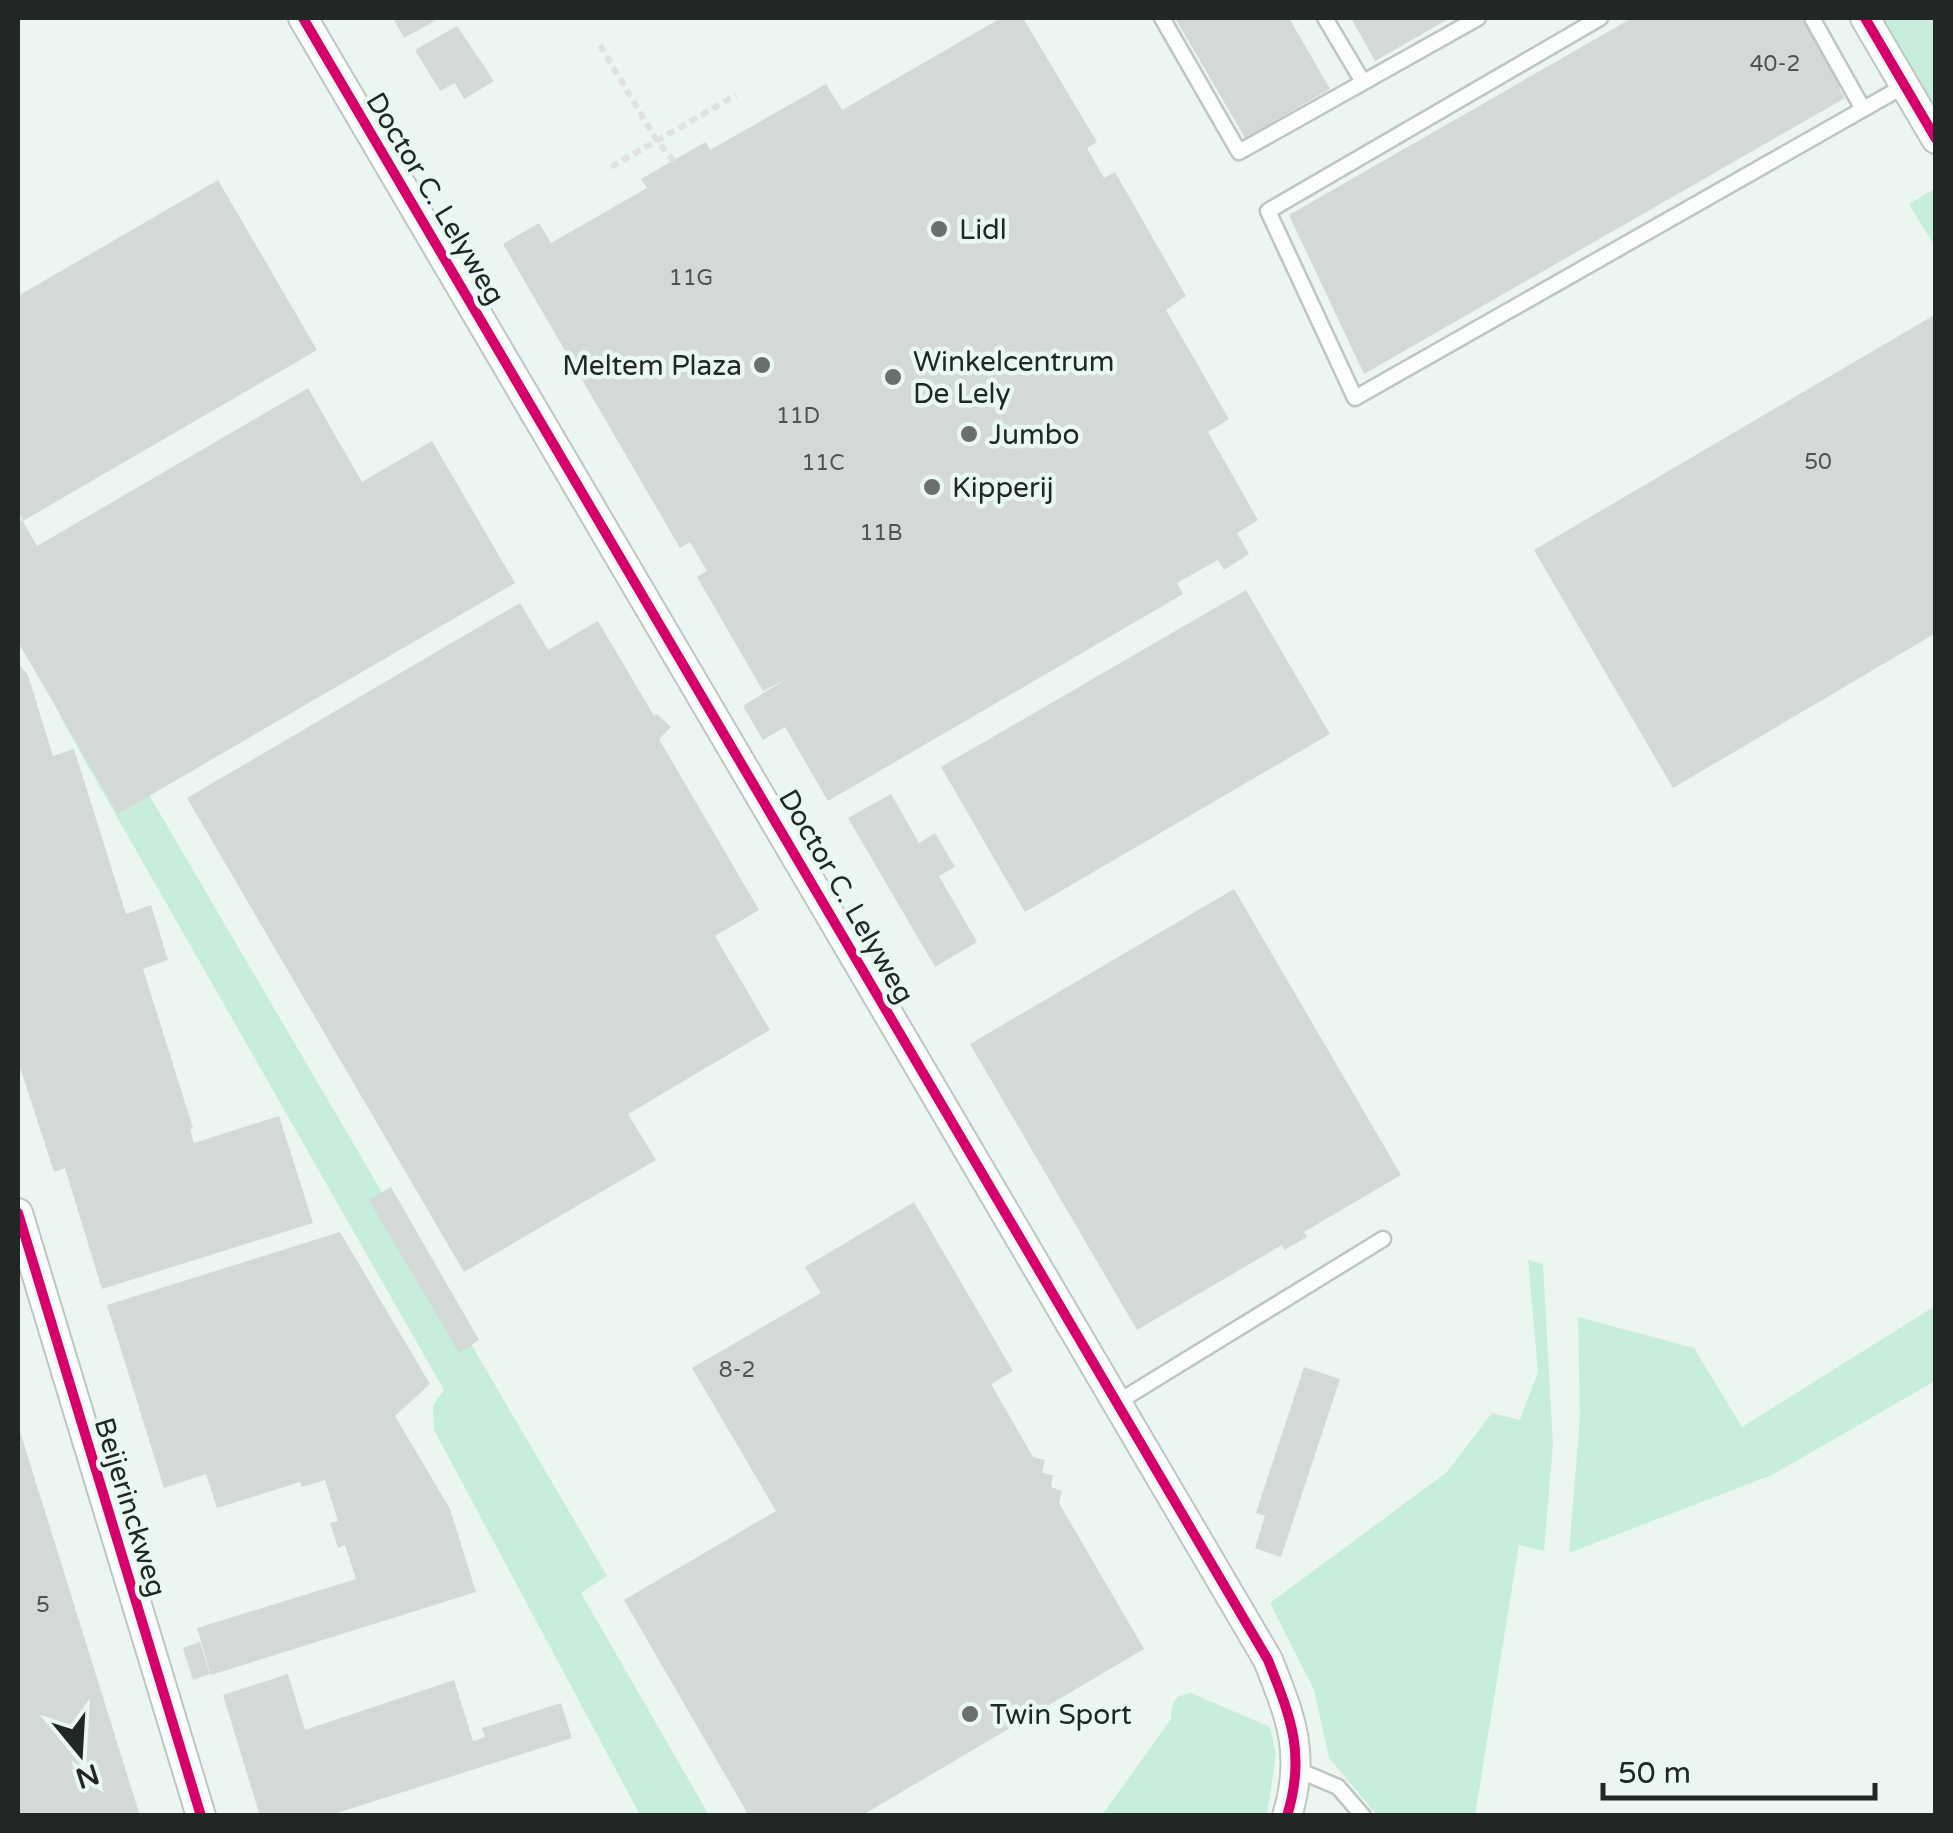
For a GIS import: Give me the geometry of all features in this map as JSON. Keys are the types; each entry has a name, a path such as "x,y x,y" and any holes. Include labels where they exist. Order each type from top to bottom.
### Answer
{"street":[{"name":"Doctor C. Lelyweg","path":"303,18 1268,1660 1294,1731 1298,1770 1287,1816"},
{"path":"1865,18 1936,139"},
{"name":"Beijerinckweg","path":"18,1212 201,1816"}],"lane":[{"path":"1162,18 1239,152 1478,18"},
{"path":"1325,18 1364,82"},
{"path":"1600,18 1268,211 1355,398 1904,86"},
{"path":"1812,18 1862,109"},
{"path":"1118,1402 1383,1239"},
{"path":"1298,1770 1338,1787 1363,1816"}],"path":[{"path":"600,45 657,140 675,162"},
{"path":"610,167 736,95"}],"green space":[{"path":"1879,18 1935,18 1935,109 1932,109"},
{"path":"1936,191 1935,247 1909,204"},
{"path":"91,696 607,1576 581,1593 709,1815 640,1815 434,1430 433,1405 444,1390 60,717"},
{"path":"1528,1260 1543,1264 1553,1444 1544,1551 1519,1545 1475,1815 1377,1815 1329,1758 1314,1690 1270,1603 1447,1472 1492,1413 1520,1420 1538,1372"},
{"path":"1935,1306 1935,1381 1772,1475 1569,1553 1580,1416 1578,1317 1694,1348 1742,1427"},
{"path":"1191,1693 1270,1727 1276,1754 1267,1815 1102,1815 1171,1719 1175,1701"}],"building":[{"path":"393,18 440,18 404,38"},
{"name":"Winkelcentrum De Lely","path":"1001,18 1023,18 1097,142 1087,148 1104,178 1115,172 1186,296 1166,310 1229,419 1208,432 1258,520 1237,533 1249,554 1224,570 1218,560 1177,583 1183,594 828,801 785,727 763,740 743,706 786,679 763,691 697,577 707,571 690,542 680,548 503,244 539,223 551,243 647,188 641,179 706,142 710,150 826,84 842,110"},
{"path":"1175,18 1289,18 1330,89 1245,138"},
{"path":"1351,18 1450,18 1375,61"},
{"path":"1632,18 1806,18 1845,85 1839,88 1845,98 1364,374 1289,215"},
{"path":"457,26 494,81 464,99 455,83 440,91 415,50"},
{"path":"218,180 317,350 23,521 18,511 18,296"},
{"path":"1936,314 1936,633 1673,788 1534,550"},
{"path":"308,388 362,482 432,441 515,583 118,814 18,642 18,523 22,520 37,546"},
{"path":"1246,590 1330,734 1025,912 941,767"},
{"path":"520,603 548,650 598,621 654,716 657,714 671,727 659,739 759,910 715,936 770,1030 628,1114 656,1160 464,1272 187,798"},
{"path":"18,663 28,675 53,756 74,749 126,914 151,905 168,960 143,969 193,1128 190,1129 194,1143 279,1116 313,1223 102,1289 65,1168 54,1172 18,1061"},
{"path":"891,794 919,843 935,833 955,867 939,876 977,942 935,967 848,818"},
{"path":"1234,889 1401,1175 1304,1232 1307,1237 1284,1250 1282,1245 1137,1330 970,1044"},
{"path":"391,1187 479,1340 459,1353 369,1200"},
{"path":"914,1202 1013,1371 991,1384 1033,1457 1045,1460 1042,1473 1053,1475 1051,1487 1062,1491 1059,1503 1144,1649 861,1816 749,1816 624,1600 776,1511 692,1368 821,1293 805,1267"},
{"path":"340,1232 430,1384 395,1416 450,1509 476,1592 211,1675 197,1628 356,1579 345,1545 338,1548 330,1523 338,1521 325,1480 302,1487 300,1482 217,1508 206,1474 164,1488 107,1305"},
{"path":"1304,1367 1340,1379 1281,1557 1255,1548 1265,1516 1256,1513"},
{"path":"18,1425 140,1816 18,1816"},
{"path":"200,1642 210,1674 193,1680 183,1648"},
{"path":"288,1674 305,1730 454,1680 473,1741 485,1737 482,1728 561,1703 572,1738 328,1816 260,1816 223,1695"}],"cycle path":[{"path":"303,18 1268,1660 1293,1736 1295,1774 1287,1816"},
{"path":"1865,18 1936,139"},
{"path":"18,1213 201,1816"}],"place":[{"name":"Lidl","path":"939,229"},
{"name":"Meltem Plaza","path":"762,365"},
{"name":"Winkelcentrum De Lely","path":"893,377"},
{"name":"Jumbo","path":"969,434"},
{"name":"Kipperij","path":"932,487"},
{"name":"Twin Sport","path":"970,1714"}]}
